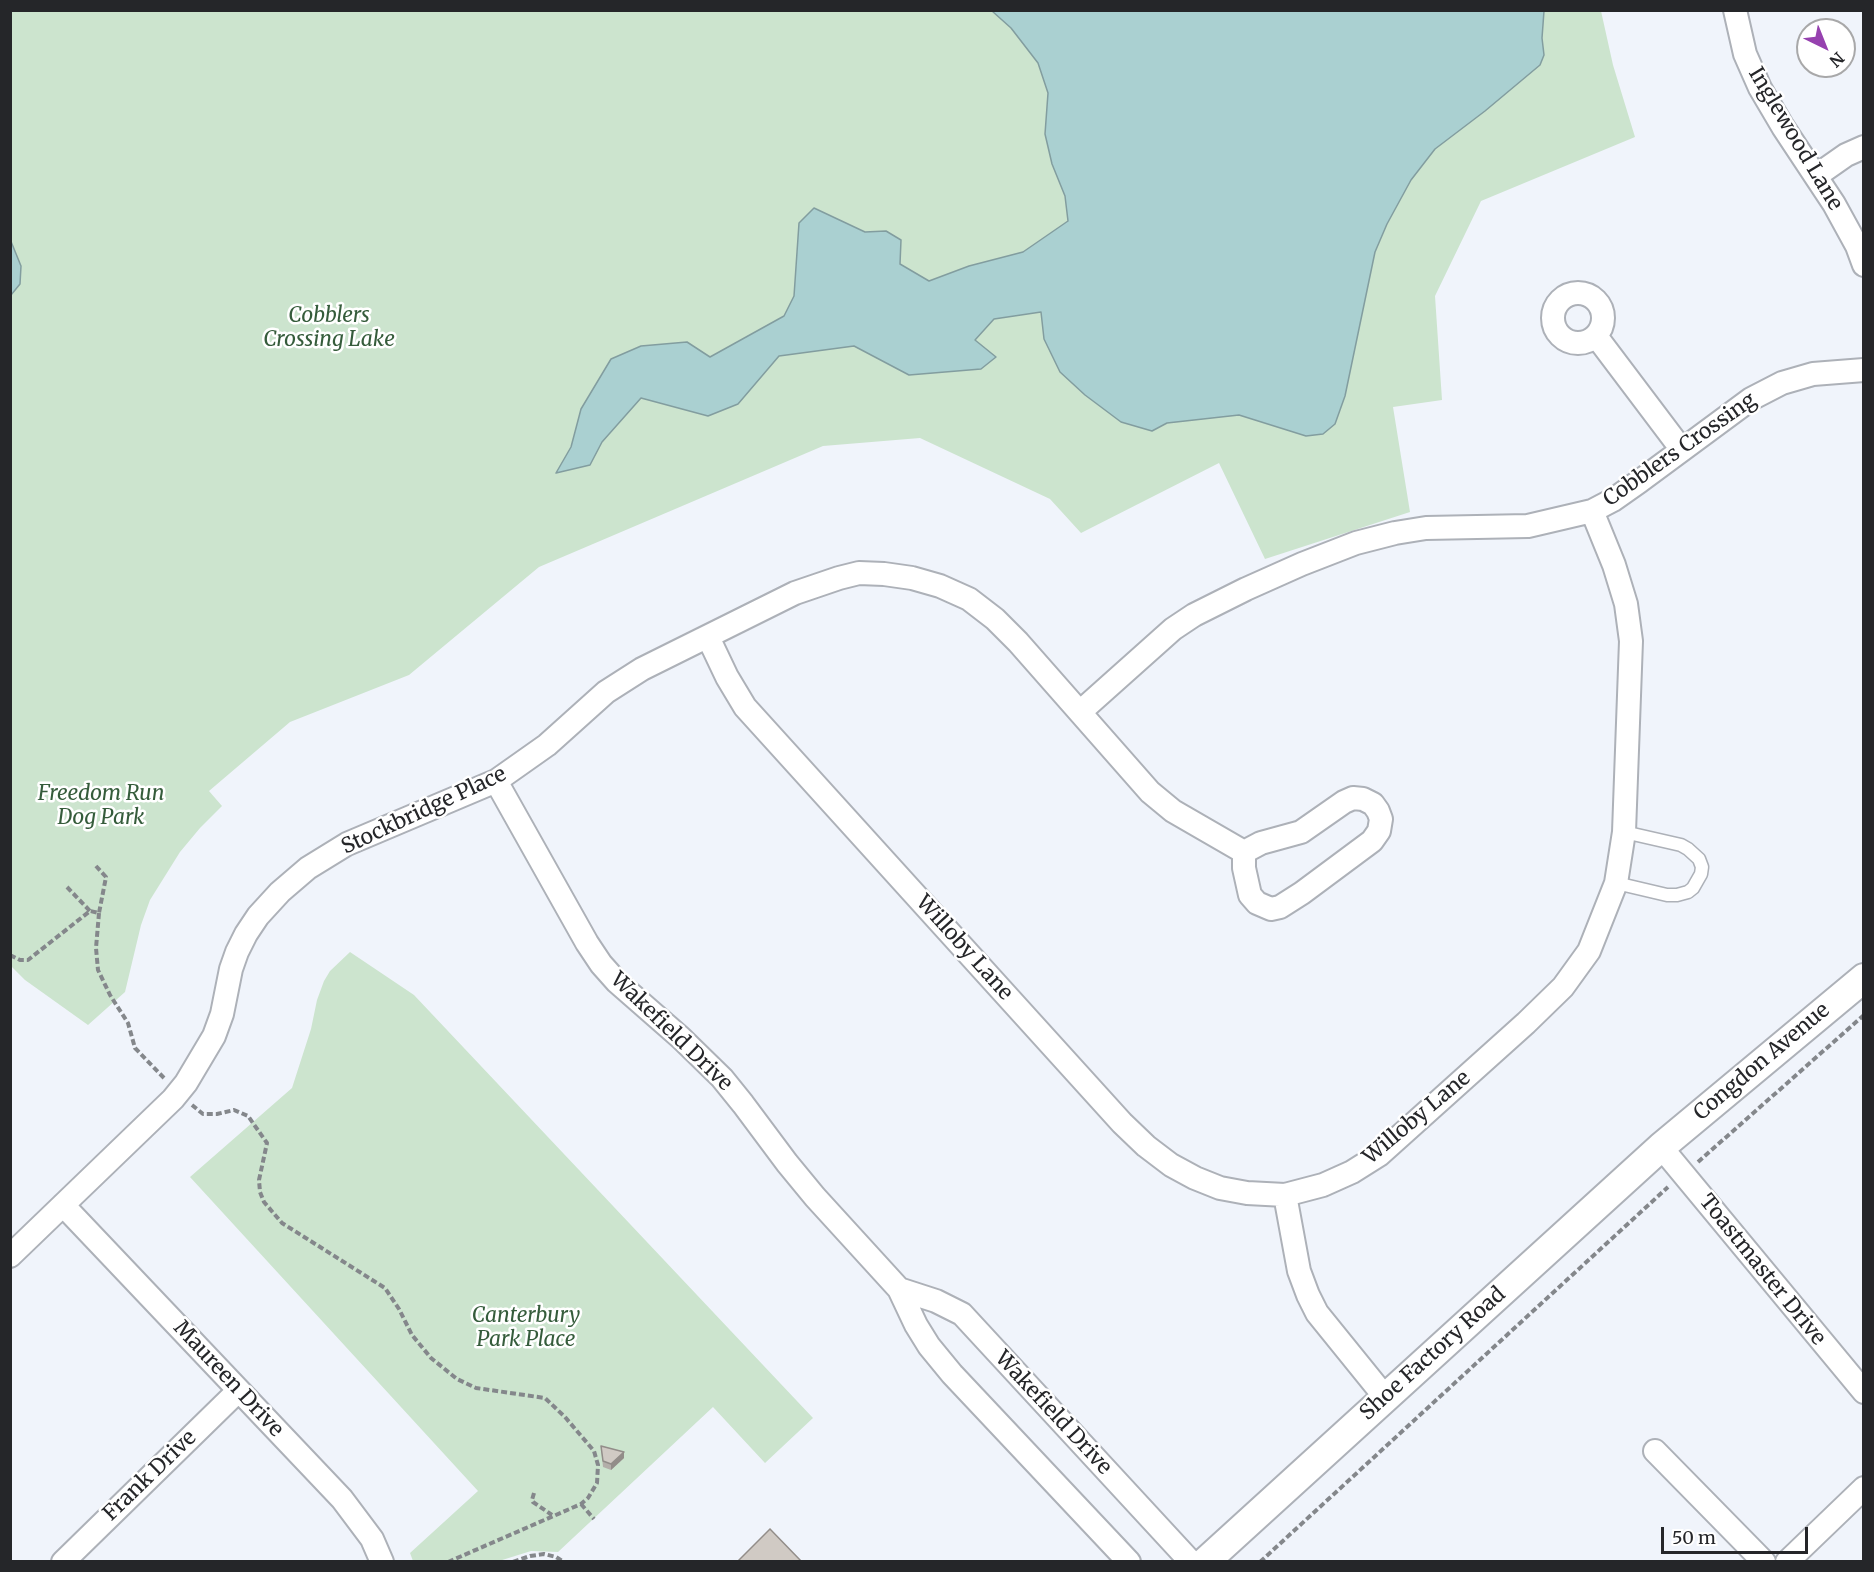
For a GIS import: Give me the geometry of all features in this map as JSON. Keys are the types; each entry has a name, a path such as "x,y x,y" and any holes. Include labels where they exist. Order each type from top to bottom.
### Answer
{"street":[{"name":"Inglewood Lane","path":"1735,10 1745,54 1760,88 1834,204 1857,246 1863,265"},
{"path":"1816,176 1846,155 1863,147"},
{"path":"1596,336 1682,450"},
{"name":"Cobblers Crossing","path":"1080,712 1173,629 1194,615 1302,564 1356,543 1395,533 1426,528 1528,526 1592,511 1613,500 1751,399 1782,383 1813,374 1863,370"},
{"name":"Willoby Lane","path":"708,637 727,677 745,707 1122,1123 1146,1146 1179,1170 1195,1178 1220,1188 1247,1193 1285,1195 1323,1185 1352,1172 1379,1155 1526,1023 1563,987 1589,951 1616,883 1624,832 1631,641 1626,604 1614,565 1592,511"},
{"name":"Stockbridge Place","path":"10,1256 186,1083 214,1036 222,1014 231,969 237,952 258,916 279,891 309,868 347,844 496,781 546,745 606,692 642,669 795,593 839,578 859,573 912,578 940,586 969,599 995,619 1150,792 1173,811 1244,852"},
{"name":"Wakefield Drive","path":"496,781 601,964 617,982 681,1038 722,1078 815,1197 899,1289 925,1339 952,1374 1129,1562"},
{"path":"1353,798 1363,799 1373,804 1381,819 1379,831 1372,841 1280,907 1271,909 1263,906 1250,895 1244,868 1244,852 1261,843 1301,832 1353,798"},
{"name":"Congdon Avenue","path":"1661,1147 1863,978"},
{"name":"Toastmaster Drive","path":"1661,1147 1863,1392"},
{"name":"Shoe Factory Road","path":"1205,1562 1661,1147"},
{"path":"1285,1195 1299,1270 1308,1295 1317,1313 1385,1397"},
{"name":"Maureen Drive","path":"63,1205 342,1499 372,1539 382,1562"},
{"name":"Wakefield Drive","path":"899,1289 936,1301 962,1314 1191,1562"},
{"name":"Frank Drive","path":"63,1562 238,1391"},
{"path":"1655,1451 1764,1562"},
{"path":"1787,1562 1863,1488"}],"lane":[{"path":"1616,883 1667,895 1677,895 1693,888 1701,874 1702,867 1699,859 1681,845 1624,832"}],"path":[{"path":"95,865 106,877 99,913 96,948 98,970 110,995 128,1023 135,1048 169,1083"},
{"path":"67,887 90,911 99,913"},
{"path":"10,955 20,960 28,960 90,911"},
{"path":"1697,1163 1863,1016"},
{"path":"186,1100 203,1114 234,1110 248,1116 267,1143 260,1180 260,1192 264,1202 282,1224 384,1288 420,1346 445,1370 476,1388 539,1396 549,1400 594,1451 597,1483 588,1498 581,1504 448,1562"},
{"path":"1260,1562 1671,1185"},
{"path":"534,1493 533,1502 553,1515"},
{"path":"581,1504 594,1519"},
{"path":"513,1562 544,1554 564,1562"}],"green space":[{"name":"Cobblers Crossing Lake","path":"10,11 1601,11 1613,65 1635,137 1481,201 1435,296 1442,400 1393,407 1410,512 1265,559 1219,463 1081,533 1050,499 920,438 823,446 539,567 409,675 290,722 209,791 222,806 180,852 150,900 141,925 125,992 88,1025 25,980 11,966"},
{"name":"Canterbury Park Place","path":"350,952 414,995 813,1418 765,1463 713,1407 558,1552 531,1551 499,1561 413,1561 410,1553 478,1491 190,1177 292,1088 324,981 330,971"}],"shaded area":[{"path":"992,11 1544,11 1542,38 1544,55 1540,65 1435,149 1411,180 1375,252 1345,396 1335,424 1323,434 1306,436 1239,415 1167,423 1152,431 1121,422 1085,395 1060,372 1044,339 1041,312 994,319 975,340 996,357 981,369 909,375 854,346 779,356 738,404 708,416 641,398 602,442 590,465 556,473 571,447 581,409 611,359 641,346 687,342 710,357 784,316 794,296 799,223 814,208 865,232 886,231 901,240 900,264 929,281 969,266 1023,252 1068,221 1065,196 1052,164 1045,134 1048,93 1038,63 1011,28"},
{"path":"10,239 21,266 20,284 11,295"}],"building":[{"path":"601,1446 624,1452 611,1464 603,1461"},
{"path":"770,1529 802,1562 737,1562"}],"park label":[{"name":"Freedom Run Dog Park","path":"101,806"}]}
